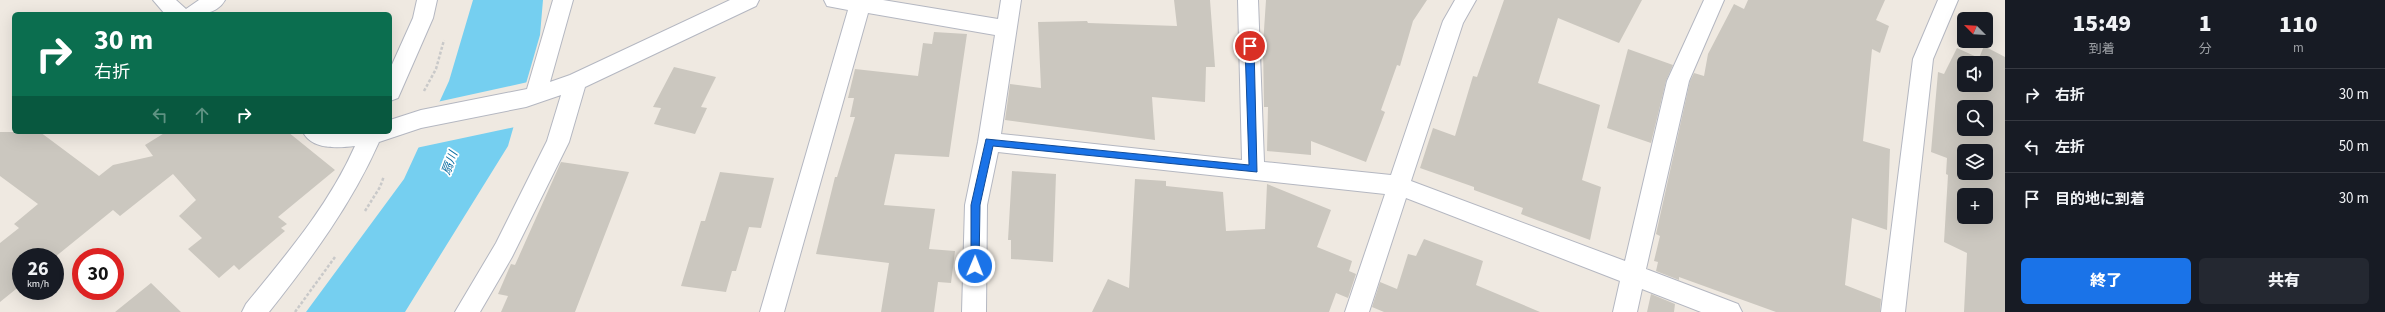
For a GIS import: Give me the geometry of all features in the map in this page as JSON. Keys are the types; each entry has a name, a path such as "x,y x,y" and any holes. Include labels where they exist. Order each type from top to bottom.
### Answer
{"street":[{"path":"163,0 176,12"},
{"path":"196,12 215,0"},
{"path":"392,87 422,18 426,0"},
{"path":"531,96 563,0"},
{"path":"392,128 421,119 531,96 576,82 748,0"},
{"path":"834,0 1005,28"},
{"path":"974,312 976,205 989,142 1005,28 1011,0"},
{"path":"1248,0 1253,170"},
{"path":"1357,312 1453,21 1466,0"},
{"path":"1626,312 1678,81 1714,0"},
{"path":"1893,312 1923,59 1948,0"},
{"path":"772,312 860,5"},
{"path":"467,312 504,250 558,142 576,82"},
{"path":"316,134 319,136 336,138 364,134"},
{"path":"254,312 305,249 354,173 377,134"},
{"path":"989,142 1399,186 1730,312"}],"water":[{"name":"扇川","path":"473,0 543,0 540,35 508,146 405,312 306,312 404,179 449,81"}],"pier":[{"path":"528,82 515,127 416,148 437,102"}],"building":[{"path":"1174,0 1210,0 1215,67 1206,67 1205,102 1152,97 1155,140 1005,120 1010,84 1041,88 1038,22 1087,21 1088,23 1177,26"},
{"path":"1266,0 1427,0 1413,21 1400,66 1397,65 1381,110 1385,112 1366,162 1311,141 1311,155 1267,151 1268,107 1264,107 1263,45"},
{"path":"1504,0 1642,0 1619,43 1558,18 1538,83 1600,105 1582,180 1601,187 1590,240 1521,214 1523,208 1474,190 1474,187 1420,168 1433,128 1455,136 1473,76 1477,77"},
{"path":"1748,0 1885,0 1876,20 1889,26 1880,53 1872,49 1863,141 1890,149 1887,230 1852,218 1845,285 1881,299 1880,312 1776,312 1679,277 1679,280 1656,271 1658,262 1654,261 1660,236 1656,234 1690,81 1694,73 1704,76 1708,54 1734,4 1744,9"},
{"path":"934,32 967,34 949,157 895,154 884,205 935,209 929,249 955,251 951,283 938,282 934,312 881,312 889,263 816,254 835,177 837,177 855,117 850,117 854,98 848,98 855,69 918,76 923,43 932,44"},
{"path":"1957,48 1975,56 1957,56 1957,92 1993,92 1993,56 1980,56 1983,48 1988,48 2005,57 2005,312 1964,312 1967,253 1944,242 1948,175 1946,174 1947,158 1931,152 1938,72 1944,74"},
{"path":"1628,49 1673,65 1666,81 1651,143 1607,128"},
{"path":"674,67 716,77 701,107 707,108 695,134 654,124 661,108 653,107"},
{"path":"0,132 12,132 12,134 43,134 99,176 113,165 153,156 145,145 163,134 290,134 335,170 278,217 287,224 281,228 285,231 239,270 234,265 219,278 188,249 202,238 179,216 196,200 173,174 120,216 113,210 64,250 64,248 12,248 12,292 0,302 0,243 19,228 14,224 38,204 0,176"},
{"path":"561,162 629,172 575,312 501,312 508,296 498,294 511,264 515,265"},
{"path":"1012,171 1056,174 1053,262 1011,259 1011,240 1008,240"},
{"path":"720,172 774,178 761,228 749,227 736,271 732,271 726,292 681,286 701,221 705,221"},
{"path":"1135,179 1166,181 1166,186 1223,192 1226,231 1265,229 1267,184 1331,210 1317,247 1352,261 1349,271 1356,274 1348,298 1336,293 1329,312 1092,312 1108,279 1129,288"},
{"path":"1424,239 1483,261 1476,285 1540,312 1384,312 1372,307 1380,282 1397,289 1408,254 1416,256"},
{"path":"151,283 181,312 115,312"},
{"path":"1651,294 1675,304 1674,312 1647,312"}],"route":[{"path":"975,266 976,205 989,142 1253,170 1250,46"}]}
